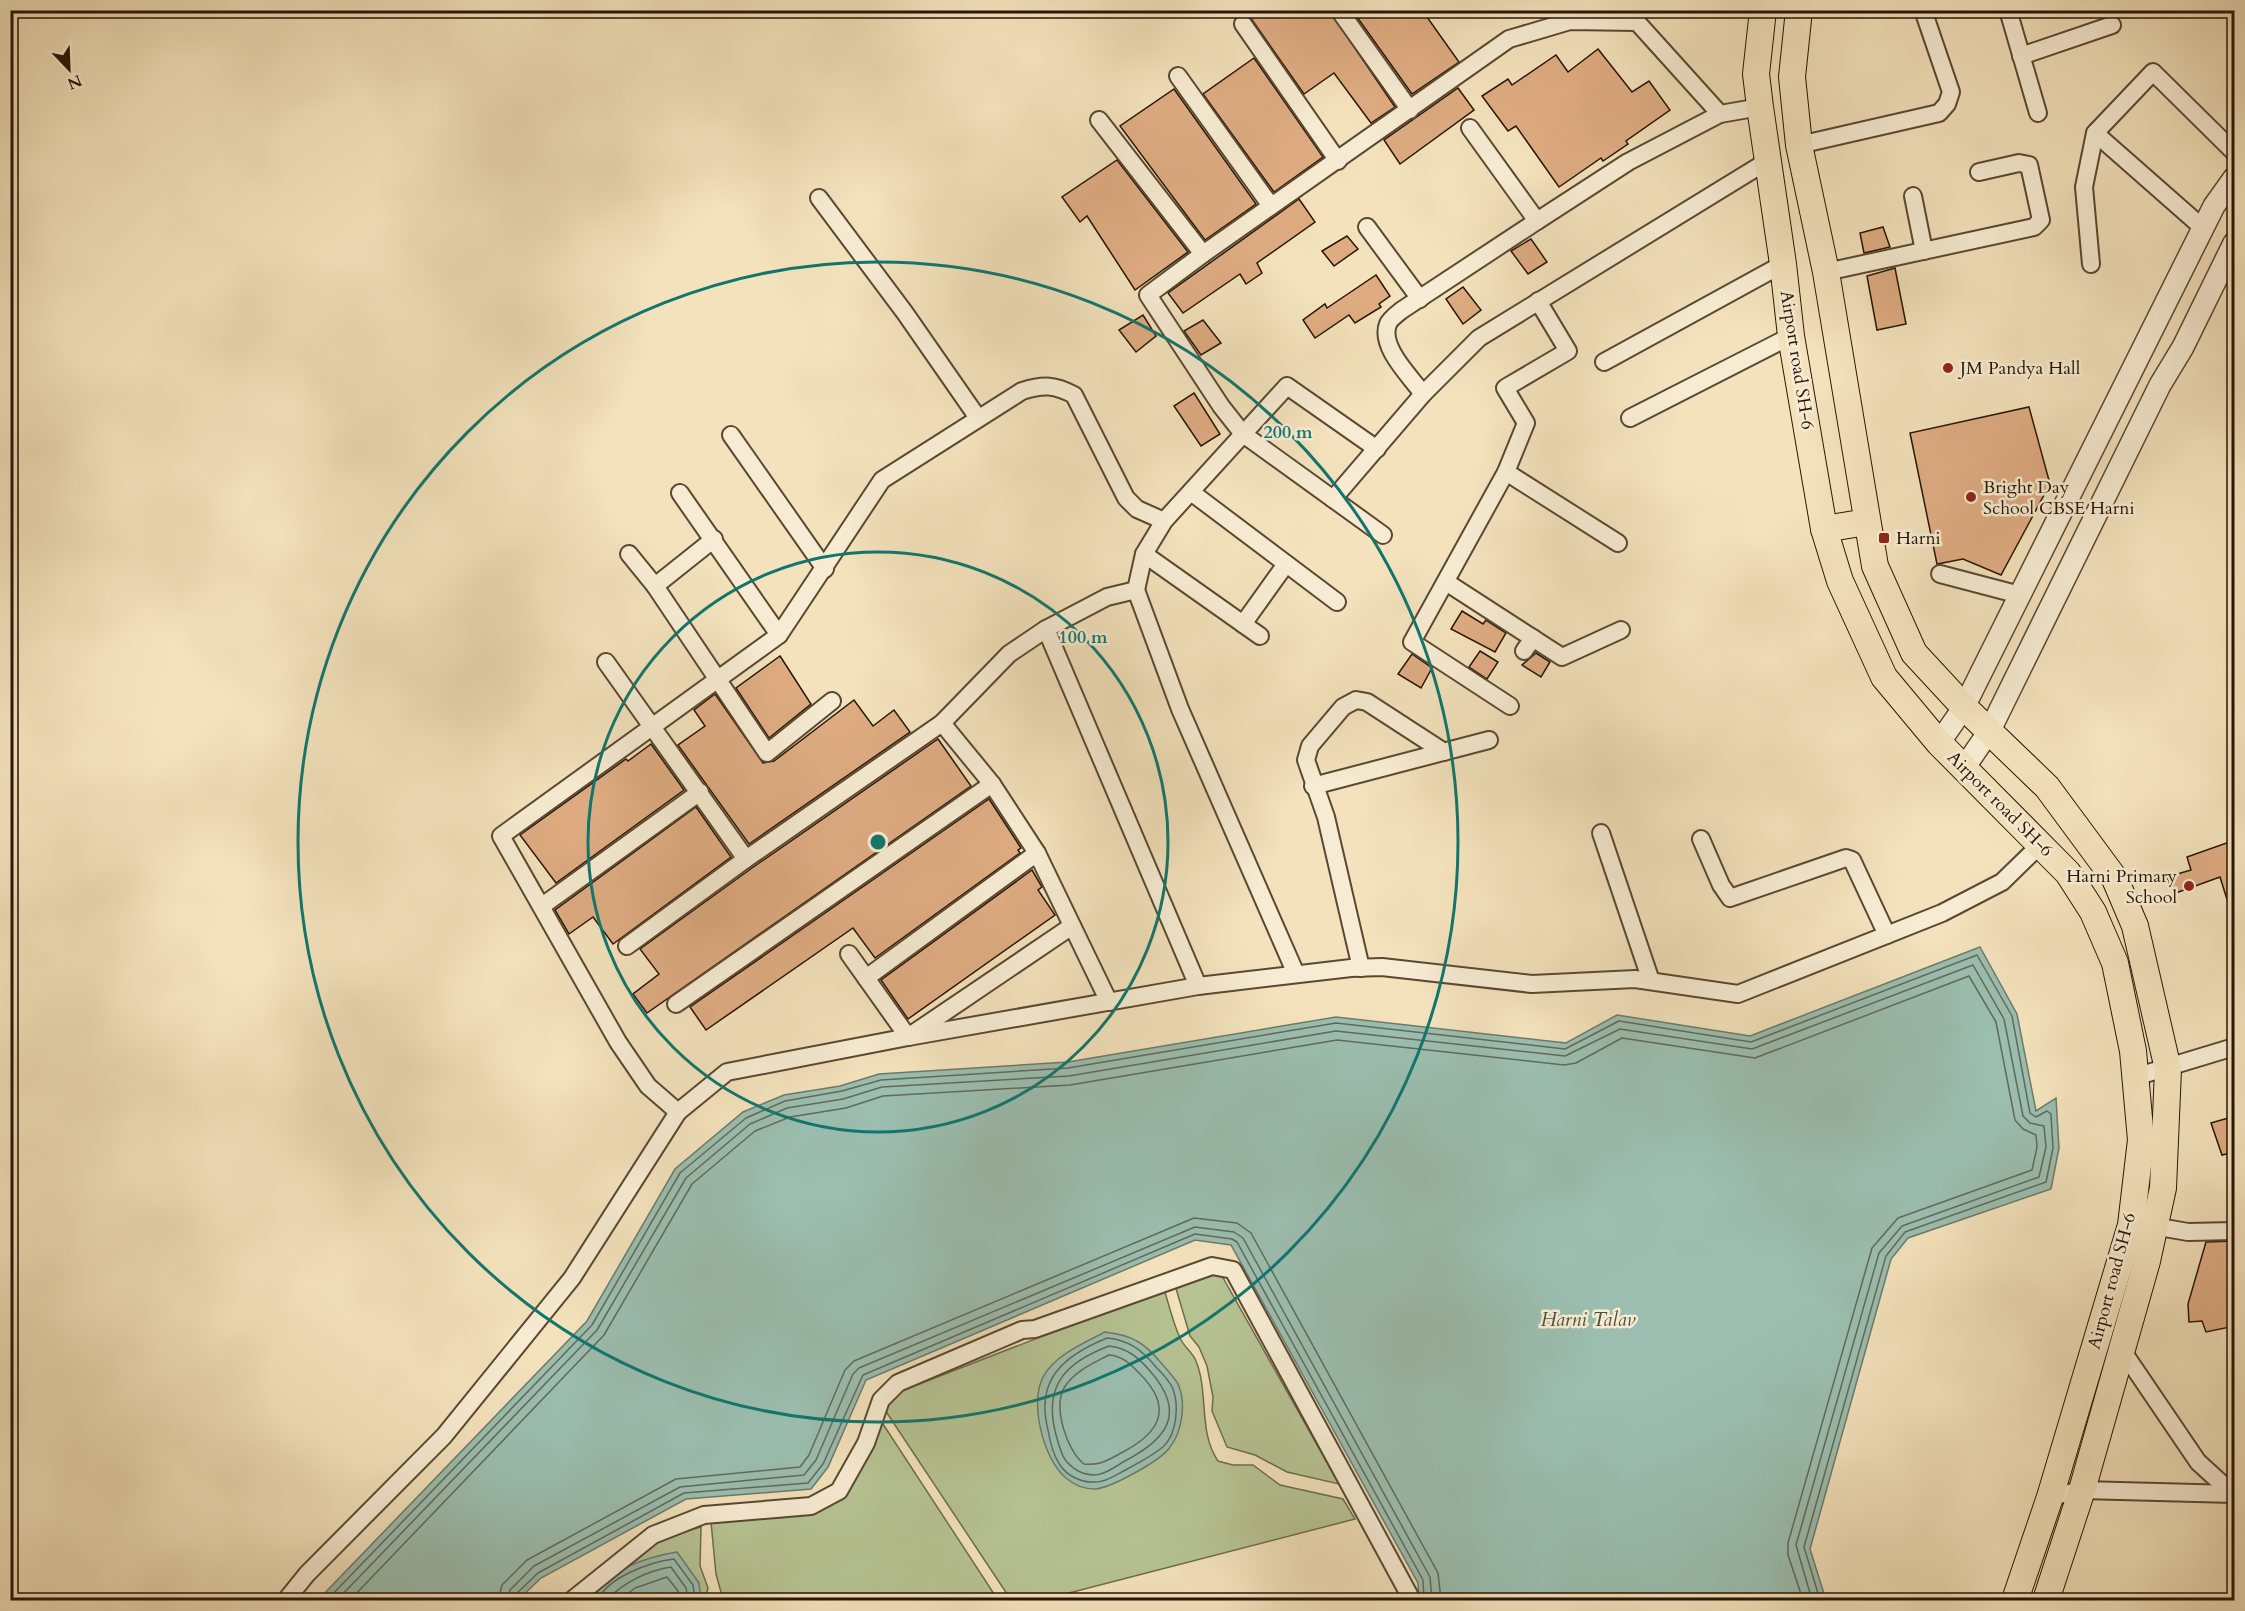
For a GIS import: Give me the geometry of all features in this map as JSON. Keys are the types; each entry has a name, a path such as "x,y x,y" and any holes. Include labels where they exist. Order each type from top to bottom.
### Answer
{"main road":[{"name":"Airport road SH-6","path":"1763,10 1756,74 1791,336 1824,529 1855,620 1884,677 1939,743 2042,844 2068,873 2093,912 2115,963 2133,1051 2141,1140 2143,1225 2015,1600"},
{"path":"1799,10 1792,77 1799,145 1826,272 1875,566 1914,653 1964,707 2048,787 2115,879 2135,926 2168,1069 2163,1188 2143,1225 2122,1350 2082,1490 2046,1600"},
{"path":"1824,529 1867,522"}],"street":[{"path":"1339,10 1410,110"},
{"path":"2008,10 2038,113"},
{"path":"1799,145 1939,112 1947,104 1950,92 1924,13"},
{"path":"1383,535 1243,434 1221,406 1148,295 1509,39 1570,21 1637,22 1720,114"},
{"path":"1243,24 1338,161"},
{"path":"2021,56 2112,25"},
{"path":"2091,264 2084,188 2095,133 2153,72 2235,152"},
{"path":"1178,76 1271,207"},
{"path":"1423,394 1391,349 1386,336 1389,322 1420,299 1628,162 1720,114 1760,107"},
{"path":"1100,120 1203,254"},
{"path":"1470,128 1537,221"},
{"path":"2095,133 2203,228"},
{"path":"1333,499 1423,394 1479,338 1769,160"},
{"path":"1826,272 2034,227 2041,220 2029,165 2019,163 1979,172"},
{"path":"1939,743 1964,707 2214,206 2235,178"},
{"path":"1913,196 1924,251"},
{"path":"819,198 905,313 978,418"},
{"path":"1367,227 1420,299"},
{"path":"1964,768 1990,730 2160,385 2183,347 2214,279 2235,243"},
{"path":"1604,362 1783,264"},
{"path":"1510,706 1412,642 1506,472 1526,423 1505,388 1568,351 1538,301"},
{"path":"1630,418 1791,336"},
{"path":"678,1112 648,1086 618,1042 501,836 779,635 882,480 1022,391 1044,384 1059,387 1074,395 1126,498 1137,510 1164,521"},
{"path":"1296,974 1180,709 1136,590 1144,554 1164,521 1287,386 1377,449"},
{"path":"731,435 825,569"},
{"path":"1506,472 1618,543"},
{"path":"1191,492 1336,602"},
{"path":"680,493 779,635"},
{"path":"654,586 714,539"},
{"path":"629,554 654,586 767,753 832,701"},
{"path":"1144,554 1260,636"},
{"path":"1243,624 1286,564"},
{"path":"1940,574 2020,595"},
{"path":"1446,582 1529,644 1562,657 1621,630"},
{"path":"627,946 746,859 942,723 1009,654 1046,629 1107,597 1136,590"},
{"path":"1046,629 1198,986"},
{"path":"606,662 746,859"},
{"path":"1361,968 1326,817 1313,786 1306,760 1310,746 1344,708 1356,700 1367,702 1444,752"},
{"path":"942,723 992,784 1037,853 1109,1002"},
{"path":"1313,786 1489,740"},
{"path":"676,1004 992,784"},
{"path":"542,906 700,792"},
{"path":"1601,833 1651,981"},
{"path":"1701,839 1721,885 1730,898 1846,858 1852,860 1887,935"},
{"path":"286,1600 307,1574 444,1436 572,1278 678,1112 727,1071 908,1036 1198,986 1361,968 1382,967 1532,984 1570,984 1617,978 1738,994 1942,913 2002,882 2042,844"},
{"path":"866,978 1037,853"},
{"path":"908,1036 1072,926"},
{"path":"849,954 908,1036"},
{"path":"2136,1077 2235,1047"},
{"path":"2143,1225 2188,1232 2235,1231"},
{"path":"572,1600 653,1535 704,1515 811,1506 839,1491 866,1443 881,1400 898,1383 1022,1330 1035,1329 1212,1266 1233,1270 1412,1600"},
{"path":"2122,1350 2198,1462 2234,1494"},
{"path":"2050,1497 2082,1490 2234,1494"}],"green space":[{"path":"1216,1273 1222,1276 1339,1484 1287,1472 1255,1455 1227,1447 1212,1411 1213,1397 1207,1366 1199,1347 1190,1336 1175,1285"},
{"path":"1164,1289 1180,1338 1193,1355 1200,1373 1208,1438 1218,1461 1233,1465 1253,1465 1280,1485 1343,1499 1355,1519 1042,1600 1011,1600 883,1407 896,1393"},
{"path":"881,1421 998,1600 719,1600 721,1592 716,1574 711,1522 814,1513"},
{"path":"701,1527 700,1566 708,1588 705,1600 579,1600 654,1540"}],"water":[{"name":"Harni Talav","path":"1980,947 2017,1014 2036,1111 2056,1098 2059,1148 2051,1189 1908,1238 1891,1259 1810,1549 1826,1600 1419,1600 1418,1583 1231,1245 1195,1240 866,1380 828,1467 811,1489 686,1499 541,1578 518,1600 318,1600 587,1321 675,1169 743,1112 784,1095 840,1086 879,1074 1068,1062 1336,1017 1566,1043 1617,1015 1750,1036"},
{"path":"1105,1332 1123,1335 1144,1345 1150,1351 1178,1383 1182,1401 1182,1418 1174,1441 1157,1459 1124,1479 1091,1489 1069,1480 1058,1470 1051,1458 1045,1445 1038,1416 1039,1388 1048,1369 1062,1356"},
{"path":"677,1552 699,1583 701,1600 591,1600 597,1590 616,1573 640,1561"}],"building":[{"path":"1260,10 1329,10 1395,107 1371,123 1334,73 1304,94 1250,17"},
{"path":"1352,10 1422,10 1459,62 1412,94"},
{"path":"1598,49 1632,92 1649,81 1670,110 1626,141 1628,144 1603,161 1601,158 1559,187 1516,126 1508,131 1482,96 1508,79 1512,85 1556,55 1568,72"},
{"path":"1254,58 1323,157 1274,192 1203,94"},
{"path":"1458,88 1474,110 1400,164 1384,140"},
{"path":"1174,89 1256,204 1205,240 1120,126"},
{"path":"1117,160 1188,252 1135,290 1087,216 1080,222 1062,197"},
{"path":"1299,199 1315,222 1257,263 1262,273 1246,284 1240,274 1183,313 1168,293"},
{"path":"1883,227 1890,247 1864,253 1860,233"},
{"path":"1347,236 1358,249 1334,266 1322,251"},
{"path":"1531,239 1547,262 1528,274 1511,251"},
{"path":"1895,268 1906,324 1877,330 1867,276"},
{"path":"1376,275 1390,296 1379,304 1381,307 1355,323 1349,315 1315,338 1303,320 1325,304 1327,308"},
{"path":"1463,287 1481,310 1463,324 1446,299"},
{"path":"1143,315 1156,336 1136,352 1119,330"},
{"path":"1203,320 1221,343 1201,355 1184,331"},
{"path":"1194,393 1220,434 1201,446 1174,406"},
{"name":"Bright Day School CBSE Harni","path":"2029,407 2050,484 2001,575 1963,559 1937,564 1910,433"},
{"path":"1462,611 1483,624 1486,620 1506,633 1495,652 1451,629"},
{"path":"1480,651 1498,662 1487,679 1469,667"},
{"path":"1536,653 1550,662 1541,677 1522,665"},
{"path":"1412,654 1432,668 1421,688 1398,674"},
{"path":"780,656 811,704 769,738 736,688"},
{"path":"715,694 763,763 774,761 854,700 873,726 894,710 910,732 749,844 678,745 705,726 694,710"},
{"path":"938,739 971,786 647,1013 633,994 659,974 640,949"},
{"path":"651,744 684,790 556,883 520,835 626,759 628,761"},
{"path":"989,799 1021,848 1018,850 1020,853 875,958 853,928 706,1030 690,1007"},
{"path":"696,807 731,857 613,944 593,917 569,934 555,910"},
{"path":"2235,840 2235,911 2231,912 2220,877 2173,894 2167,877 2191,870 2187,857"},
{"path":"1032,870 1042,887 1038,890 1055,915 908,1019 881,980"},
{"path":"2235,1116 2235,1152 2222,1155 2211,1123"},
{"path":"2235,1241 2235,1326 2206,1332 2202,1321 2189,1322 2188,1304 2206,1242"}],"place":[{"name":"JM Pandya Hall","path":"1948,368"},
{"name":"Bright Day School CBSE Harni","path":"1971,497"},
{"name":"Harni","path":"1884,538"},
{"name":"Harni Primary School","path":"2189,886"}]}
